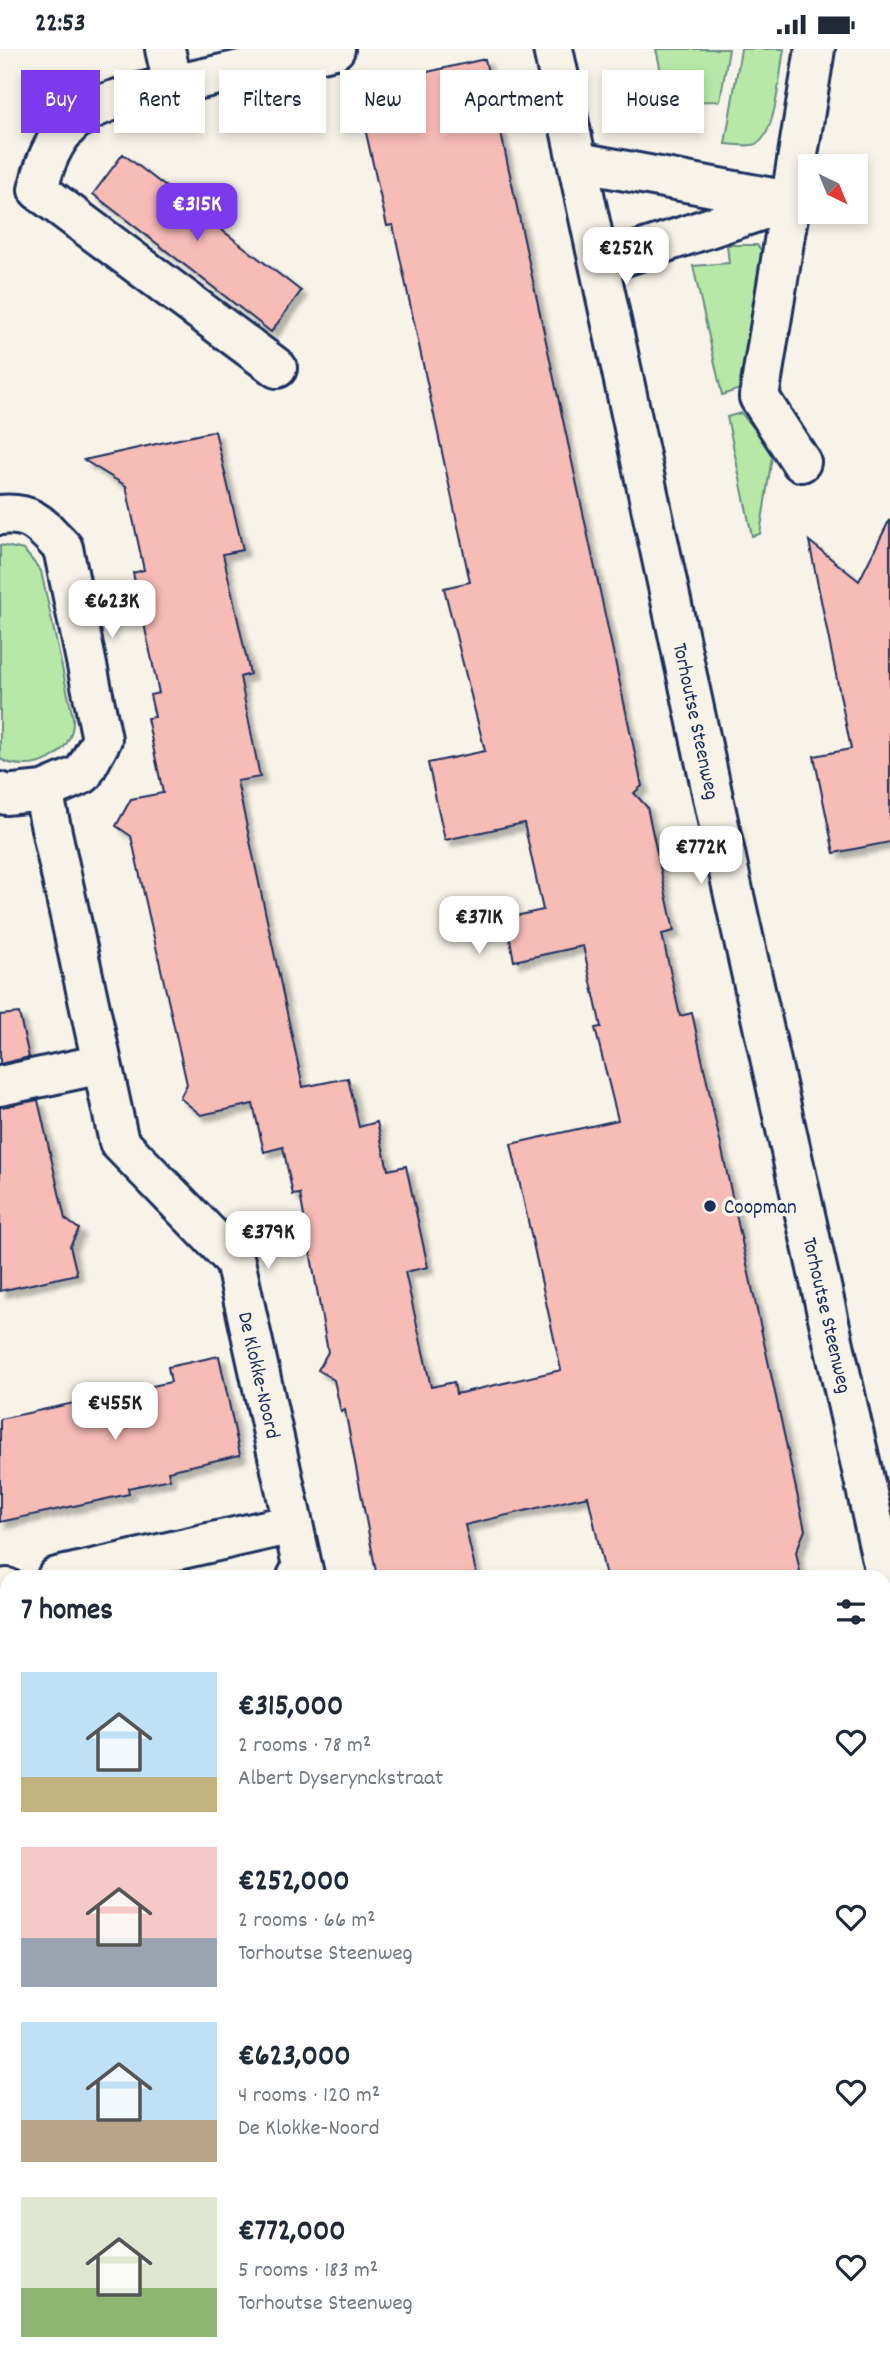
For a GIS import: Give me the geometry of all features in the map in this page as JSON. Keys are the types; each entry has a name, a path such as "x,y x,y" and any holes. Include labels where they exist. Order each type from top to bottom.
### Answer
{"street":[{"path":"277,368 38,190 45,160 70,122 169,67 335,49"},
{"name":"Torhoutse Steenweg","path":"553,49 735,900 884,1570"},
{"path":"801,462 759,397 815,49"},
{"path":"578,162 789,201"},
{"path":"600,264 789,201"},
{"path":"0,515 22,513 42,526 62,548 102,739 83,774 43,792 5,795 0,792"},
{"name":"De Klokke-Noord","path":"43,792 119,1142 235,1261 303,1570"},
{"path":"0,1086 102,1064"},
{"path":"88,1570 293,1524"}],"green space":[{"path":"656,49 729,49 720,101 704,101 704,70 661,70"},
{"path":"741,49 784,49 769,127 758,143 750,145 725,144"},
{"path":"727,245 757,245 765,254 746,387 722,395 693,266 729,263"},
{"path":"741,413 773,450 760,534 752,536 727,417"},
{"path":"0,545 24,550 41,571 73,718 67,743 59,752 38,764 12,764 0,759"}],"building":[{"path":"485,59 487,70 440,70 440,133 501,133 642,786 634,793 647,807 674,931 662,934 680,1016 692,1013 805,1530 796,1552 800,1570 604,1570 588,1496 465,1525 475,1570 376,1570 345,1410 341,1412 334,1380 318,1370 328,1352 300,1194 293,1195 283,1147 264,1152 253,1104 201,1115 180,1098 187,1084 131,836 116,826 131,799 163,793 147,718 155,717 150,695 159,693 133,573 144,570 126,486 84,460 215,431 243,550 223,554 250,674 240,677 260,777 237,781 303,1087 348,1078 359,1127 377,1122 388,1170 406,1166 428,1267 405,1272 431,1387 454,1382 456,1394 561,1370 511,1144 618,1120 595,1028 601,1027 583,946 514,961 506,918 543,910 524,823 445,840 428,763 485,751 444,588 470,582 393,225 387,226 366,133 426,133 426,72"},
{"path":"123,154 301,291 271,332 93,194"},
{"path":"890,519 890,842 834,853 814,756 851,749 809,541 859,581"},
{"path":"19,1013 29,1057 0,1064 0,1015"},
{"path":"38,1100 65,1219 79,1229 70,1246 77,1274 0,1291 0,1107"},
{"path":"219,1356 240,1455 168,1471 170,1479 128,1488 129,1494 0,1522 0,1419 171,1382 168,1367"}],"place":[{"name":"Coopman","path":"710,1206"}]}
